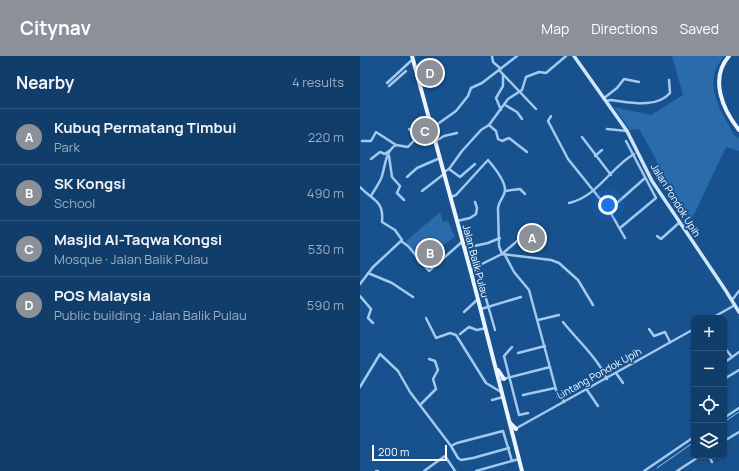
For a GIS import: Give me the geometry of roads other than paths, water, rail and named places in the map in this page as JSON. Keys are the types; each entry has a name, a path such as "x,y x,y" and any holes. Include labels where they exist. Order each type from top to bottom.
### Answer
{"main road":[{"name":"Jalan Pondok Upih","path":"574,56 627,131 652,181 739,312"},
{"path":"729,56 721,68 719,88 722,99 739,130"},
{"name":"Jalan Balik Pulau","path":"413,58 495,365 502,379"},
{"path":"502,379 502,394 510,423 514,430 513,437 522,471"}],"street":[{"path":"492,56 493,62 503,75 536,109"},
{"path":"432,128 456,111 468,96 471,88 482,83 517,56"},
{"path":"422,191 449,170 479,132 489,125 508,99 522,89 526,77 539,72 546,73 566,56"},
{"path":"406,71 388,85 413,58"},
{"path":"420,85 424,82 422,71"},
{"path":"501,110 496,98 503,85 503,75"},
{"path":"605,100 624,79 639,82"},
{"path":"605,100 641,103 658,100 670,93 669,80"},
{"path":"505,105 517,112 522,119"},
{"path":"551,116 548,121 570,163 594,190 609,210 625,238"},
{"path":"489,125 496,131 498,139 502,141 509,138 527,152"},
{"path":"410,129 416,136"},
{"path":"607,129 627,131"},
{"path":"362,141 371,141 376,132 396,145 408,147 414,141 416,136"},
{"path":"436,141 445,135 457,133"},
{"path":"416,136 420,134 426,139 434,135"},
{"path":"582,137 611,175"},
{"path":"620,228 655,199 655,195 626,141"},
{"path":"371,159 380,152 385,154 396,145"},
{"path":"390,150 389,156 392,177 400,186 397,193 404,200"},
{"path":"595,156 602,150"},
{"path":"569,203 578,200 594,190 622,163 633,155 639,153"},
{"path":"371,196 381,179 384,162 389,156"},
{"path":"407,177 417,168 440,158"},
{"path":"451,197 456,195 487,160 503,180 505,191 498,204 499,246 514,272 529,290 555,388 558,396 561,395 564,402"},
{"path":"449,170 460,177 475,164"},
{"path":"609,210 645,178"},
{"path":"360,187 376,200 382,211 382,222 398,233 401,241 408,246 429,270 463,241"},
{"path":"505,191 520,189 525,194"},
{"path":"457,221 476,214 478,208 475,202"},
{"path":"657,236 661,239 680,222"},
{"path":"470,270 503,255 523,236 531,225"},
{"path":"464,248 488,243 500,238"},
{"path":"360,284 368,273 401,241"},
{"path":"503,255 555,261 578,280 592,305"},
{"path":"477,267 494,330"},
{"path":"368,273 392,284 413,297"},
{"path":"732,300 739,291"},
{"path":"360,296 371,309 368,318 373,323"},
{"path":"481,309 521,297"},
{"path":"464,312 478,299"},
{"path":"717,315 735,305"},
{"path":"538,320 558,315"},
{"path":"426,318 436,338 450,333 456,335 487,385 502,394 492,400"},
{"path":"563,322 593,359 601,366 606,378"},
{"path":"460,334 469,327 477,330 486,328"},
{"path":"649,329 654,336 665,332 670,342"},
{"name":"Lintang Pondok Upih","path":"514,430 691,330"},
{"path":"518,353 545,346"},
{"path":"512,348 504,356 519,415 528,413"},
{"path":"727,351 732,357"},
{"path":"727,361 739,352"},
{"path":"360,387 380,354 398,371 420,405 451,446 456,456 461,460 509,448"},
{"path":"420,405 436,389 433,379 438,370 435,361 428,359"},
{"path":"502,379 550,367"},
{"path":"727,377 739,370"},
{"path":"616,373 623,383"},
{"path":"524,395 555,388"},
{"path":"586,390 598,406"},
{"path":"727,416 739,408"},
{"path":"451,446 457,443 503,431 507,439 512,461"},
{"path":"727,439 739,432"},
{"path":"507,439 513,437"},
{"path":"644,471 691,439"},
{"path":"424,471 446,456 455,471"},
{"path":"677,471 695,459"},
{"path":"476,471 519,460"}],"waterway":[{"path":"727,420 739,412"},
{"path":"657,468 691,444"}],"place":[{"name":"POS Malaysia","path":"430,73"},
{"name":"Masjid Al-Taqwa Kongsi","path":"425,131"},
{"name":"Kubuq Permatang Timbui","path":"532,238"},
{"name":"SK Kongsi","path":"430,253"}]}
